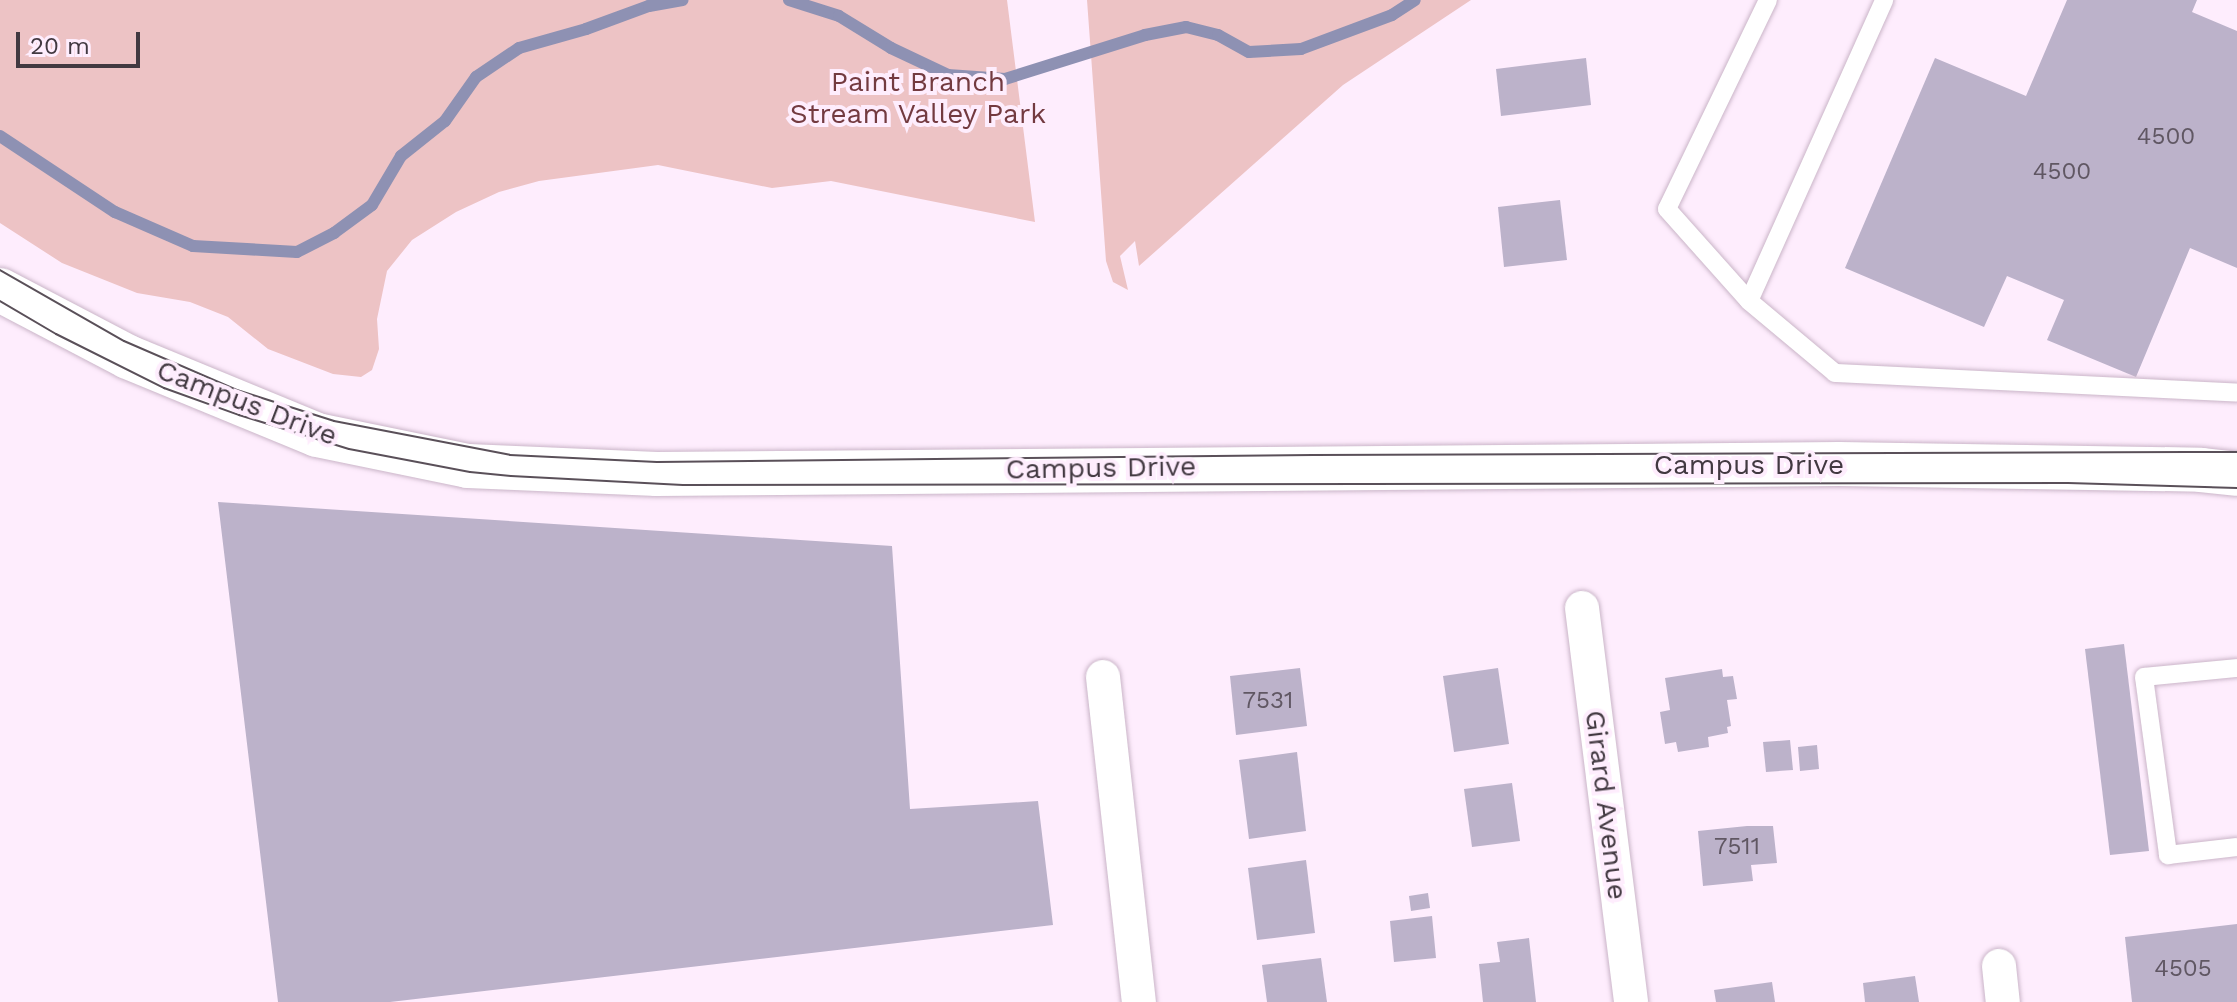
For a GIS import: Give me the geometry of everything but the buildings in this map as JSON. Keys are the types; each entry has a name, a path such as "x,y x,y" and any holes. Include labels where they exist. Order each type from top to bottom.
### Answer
{"main road":[{"name":"Campus Drive","path":"0,290 128,357 317,435 468,466 657,474 1839,464 2201,470 2237,474"}],"street":[{"name":"Girard Avenue","path":"1582,608 1631,1002"},
{"path":"1103,677 1139,1002"},
{"path":"1999,966 2003,1002"}],"lane":[{"path":"1768,0 1667,209 1749,301 1835,373 2237,393"},
{"path":"1749,301 1884,0"},
{"path":"2237,668 2144,677 2168,855 2237,847"}],"green space":[{"path":"0,0 1007,0 1035,222 831,181 772,188 658,165 539,181 499,192 456,212 412,240 387,271 377,319 379,349 372,370 361,377 333,374 268,349 228,317 190,302 137,293 62,263 0,223"},
{"name":"Paint Branch Stream Valley Park","path":"1087,0 1471,0 1343,85 1139,266 1135,241 1120,256 1128,290 1113,282 1106,261"}],"waterway":[{"path":"0,136 115,212 193,246 297,252 334,233 372,205 401,156 445,121 476,77 519,48 586,29 649,6 682,0"},
{"path":"789,0 839,16 891,48 948,75 1005,79 1145,35 1186,27 1218,35 1249,52 1301,49 1392,15 1415,0"}],"tram line":[{"path":"0,270 124,341 237,390 334,421 510,455 657,462 1313,455 2237,452"},
{"path":"0,301 56,334 164,388 239,415 349,449 470,472 511,476 683,485 2068,483 2237,488"}]}
